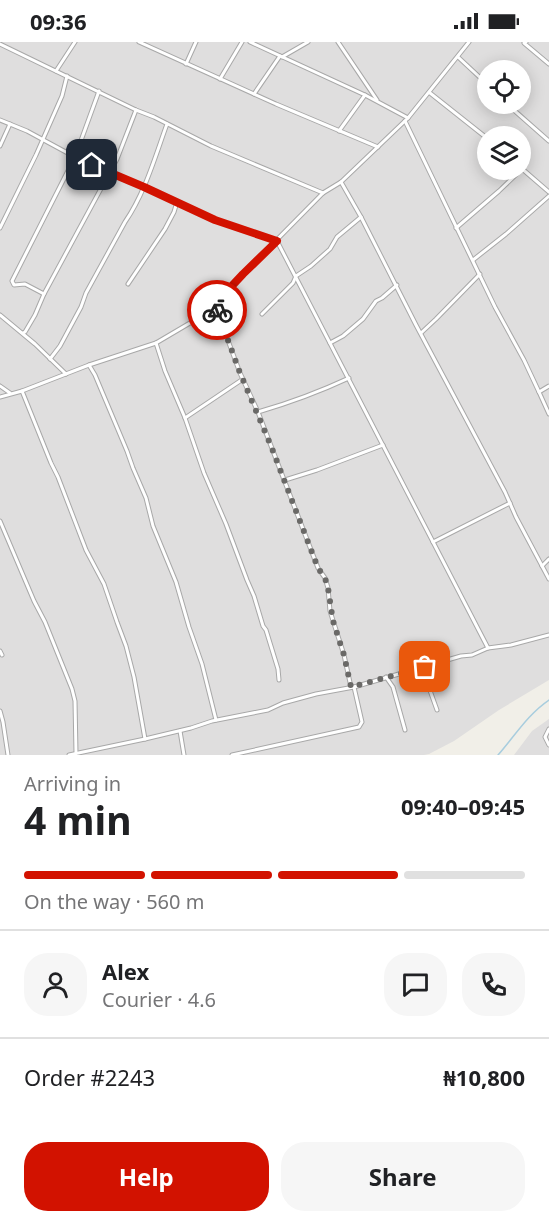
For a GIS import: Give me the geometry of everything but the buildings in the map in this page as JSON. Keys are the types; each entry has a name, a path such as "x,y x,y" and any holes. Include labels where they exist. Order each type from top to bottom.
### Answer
{"street":[{"path":"56,71 75,42"},
{"path":"138,42 378,147"},
{"path":"186,64 196,42"},
{"path":"220,79 242,42"},
{"path":"250,42 378,101 406,120 456,228 549,414"},
{"path":"254,94 281,57 308,42"},
{"path":"338,42 378,101"},
{"path":"0,397 156,343 184,327 215,304 323,193 341,182 406,120 469,42"},
{"path":"526,42 524,43 549,64"},
{"path":"0,44 211,146 323,193"},
{"path":"458,57 477,75"},
{"path":"0,228 62,96 67,76"},
{"path":"44,294 25,284 14,285 12,281 75,157 99,92"},
{"path":"430,93 477,130"},
{"path":"339,131 365,95"},
{"path":"23,333 35,315 44,294 110,173 136,110"},
{"path":"518,114 549,141"},
{"path":"0,120 27,131 75,157 215,220 277,241 488,648"},
{"path":"0,146 10,124"},
{"path":"50,359 60,346 81,308 86,293 132,212 144,187 167,124"},
{"path":"473,260 506,234 549,194 531,177"},
{"path":"456,228 510,180"},
{"path":"341,182 361,216 549,579"},
{"path":"128,284 165,229 177,202"},
{"path":"262,314 293,283 296,276 330,249 337,237 361,216"},
{"path":"421,333 480,274"},
{"path":"330,343 343,336 363,319 376,301 397,285"},
{"path":"215,304 318,568 325,578 333,621 362,722 359,727 352,729 232,755"},
{"path":"0,315 23,333 66,374"},
{"path":"156,343 204,473 254,596 278,669 279,680"},
{"path":"89,365 128,451 146,498 153,526 176,582 199,654 216,720"},
{"path":"258,412 320,391 349,378"},
{"path":"185,418 243,379"},
{"path":"0,386 10,393"},
{"path":"539,392 549,386"},
{"path":"22,391 86,550 104,584 126,646 145,739"},
{"path":"285,480 383,445"},
{"path":"433,542 510,503"},
{"path":"0,521 72,689 75,701 76,753"},
{"path":"542,566 549,559"},
{"path":"69,755 268,710 283,703 352,687 488,648 511,645 549,635"},
{"path":"425,667 428,685 438,710"},
{"path":"386,677 393,687 405,730"},
{"path":"0,711 8,755"},
{"path":"549,729 545,737 549,745"},
{"path":"180,731 184,755"}],"shaded area":[{"path":"0,42 549,42 549,680 454,741 424,755 0,755"},
{"path":"549,719 549,755 514,755 532,731"}],"waterway":[{"path":"498,755 528,719 549,700"}],"way so far":[{"path":"217,310 318,568 325,578 330,611 351,687 425,667"}],"route":[{"path":"92,165 215,220 277,241 215,304 217,310"}]}
